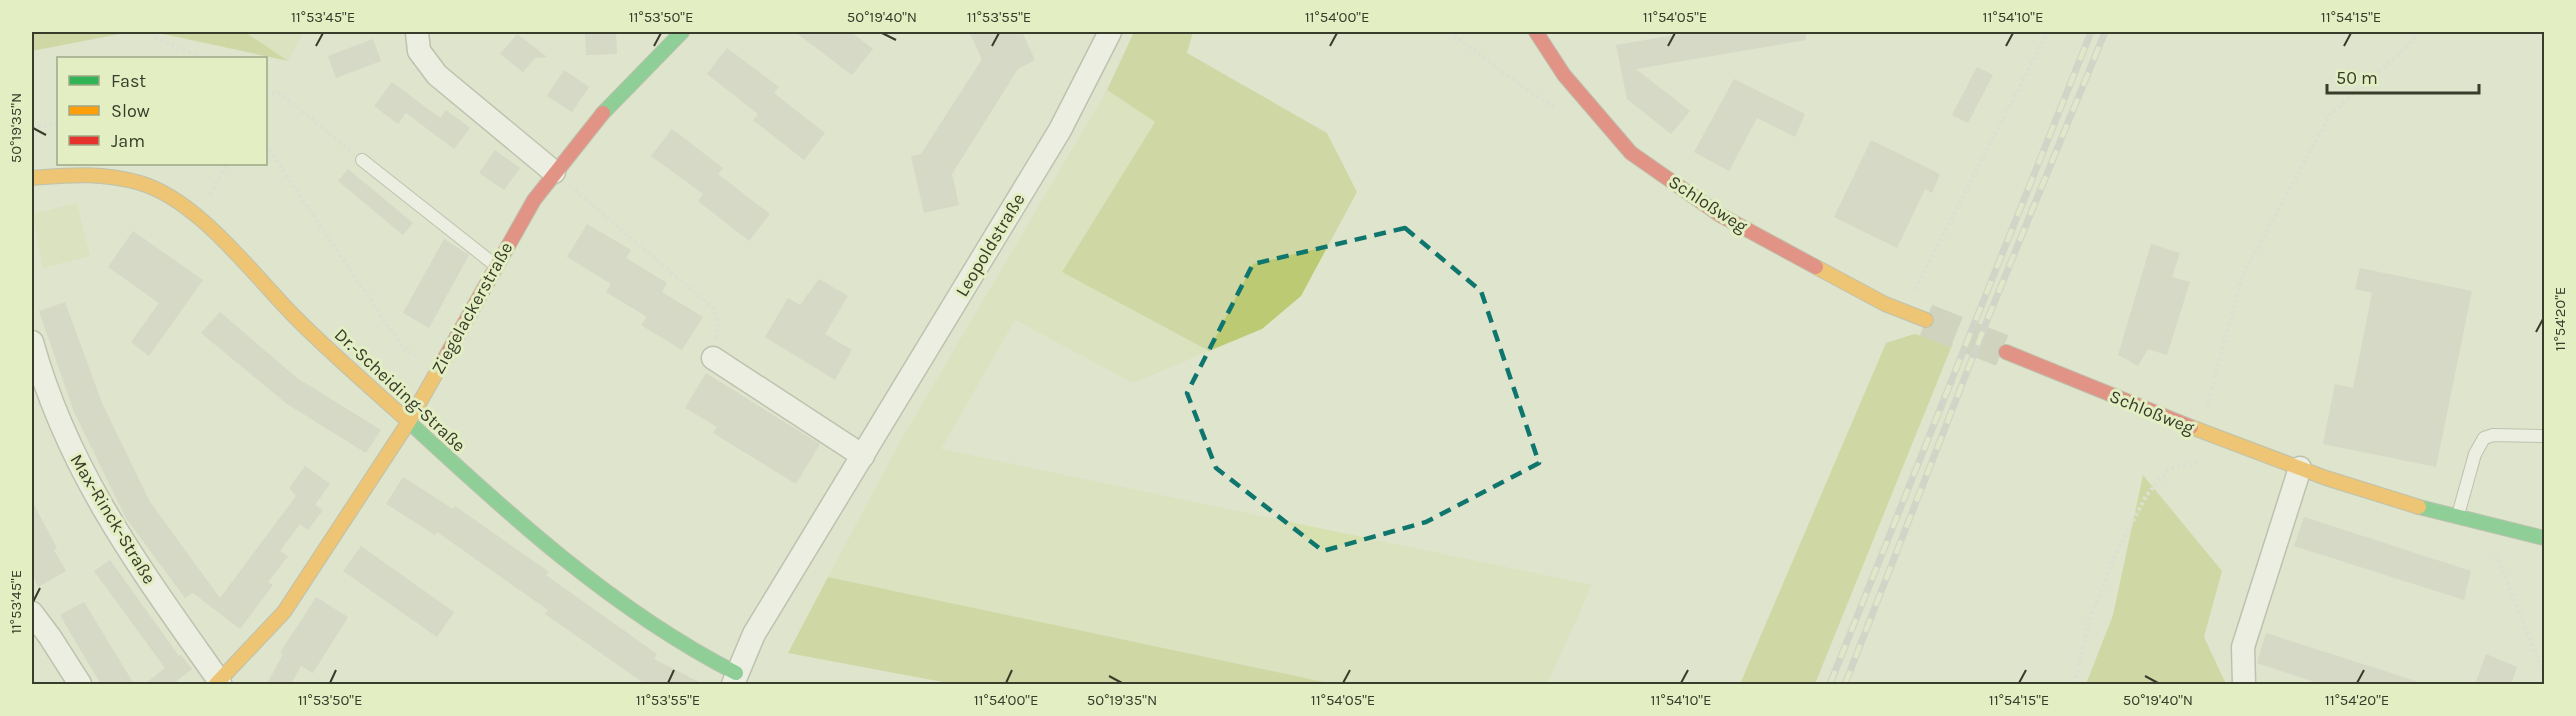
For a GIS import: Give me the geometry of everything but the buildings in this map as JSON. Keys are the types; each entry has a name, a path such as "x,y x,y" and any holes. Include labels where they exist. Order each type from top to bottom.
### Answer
{"street":[{"path":"417,32 419,51 437,75 554,172"},
{"name":"Ziegelackerstraße","path":"218,683 284,612 408,423 534,200 600,116 682,32"},
{"name":"Leopoldstraße","path":"735,679 754,634 1060,130 1110,32"},
{"name":"Schloßweg","path":"1536,32 1564,75 1631,153 1720,215 1885,304 1926,320"},
{"name":"Dr.-Scheiding-Straße","path":"32,178 92,173 142,183 176,201 198,217 297,319 513,518 647,619 735,679"},
{"name":"Max-Rinck-Straße","path":"32,342 42,379 76,462 128,552 218,683"},
{"name":"Schloßweg","path":"2006,352 2200,431 2300,468 2373,493 2458,518 2544,538"},
{"path":"713,358 863,456"},
{"path":"2244,684 2243,647 2300,468"},
{"path":"32,613 80,684"}],"lane":[{"path":"362,160 495,266"},
{"path":"2458,518 2475,454 2484,438 2493,435 2544,436"}],"path":[{"path":"154,32 154,37 202,57"},
{"path":"1449,32 1533,94 1563,112"},
{"path":"1903,311 2048,32"},
{"path":"2200,431 2242,276 2330,115 2409,45 2418,32"},
{"path":"267,94 280,93 362,160"},
{"path":"32,128 57,122"},
{"path":"267,146 403,348 438,369"},
{"path":"198,217 226,165"},
{"path":"554,172 714,309 718,326 713,358"},
{"path":"2075,684 2087,627 2115,555 2146,496 2169,469 2209,459"},
{"path":"2477,522 2503,566 2544,675"}],"highlighted area":[{"path":"1405,228 1481,291 1539,463 1426,522 1323,551 1216,468 1187,393 1253,264"}],"green space":[{"path":"32,32 130,32 32,51"},
{"path":"154,32 245,32 288,61"},
{"path":"245,32 304,32 288,61"},
{"path":"1134,32 1193,32 1187,53 1327,133 1357,192 1301,296 1262,329 1209,351 1062,272 1155,122 1107,90"},
{"path":"1107,90 1155,122 1063,272 1209,351 1133,383 1015,320 941,449 1592,585 1548,682 1553,684 1334,684 828,577 901,440"},
{"path":"77,203 90,256 43,268 32,214"},
{"path":"1914,334 1953,343 1815,684 1740,684 1886,343"},
{"path":"2143,475 2222,571 2204,637 2226,684 2086,684 2113,615"},
{"path":"828,577 1334,684 953,684 788,653"}],"tunnel":[{"path":"1926,320 2006,352"}],"railway":[{"path":"1830,684 2091,32"},
{"path":"1845,684 1988,318 2105,32"}],"traffic: fast":[{"path":"603,113 682,32"},
{"path":"407,420 523,525 604,590 691,648 736,673"},
{"path":"2419,507 2544,538"}],"traffic: slow":[{"path":"32,178 86,175 112,177 140,183 162,192 183,205 224,241 310,332 407,420"},
{"path":"1816,267 1885,304 1926,320"},
{"path":"216,684 284,612 408,423 442,363"},
{"path":"2191,427 2326,478 2419,507"}],"traffic: jam":[{"path":"1536,32 1564,75 1631,153 1720,215 1816,267"},
{"path":"442,363 534,200 603,113"},
{"path":"2006,352 2191,427"}]}
